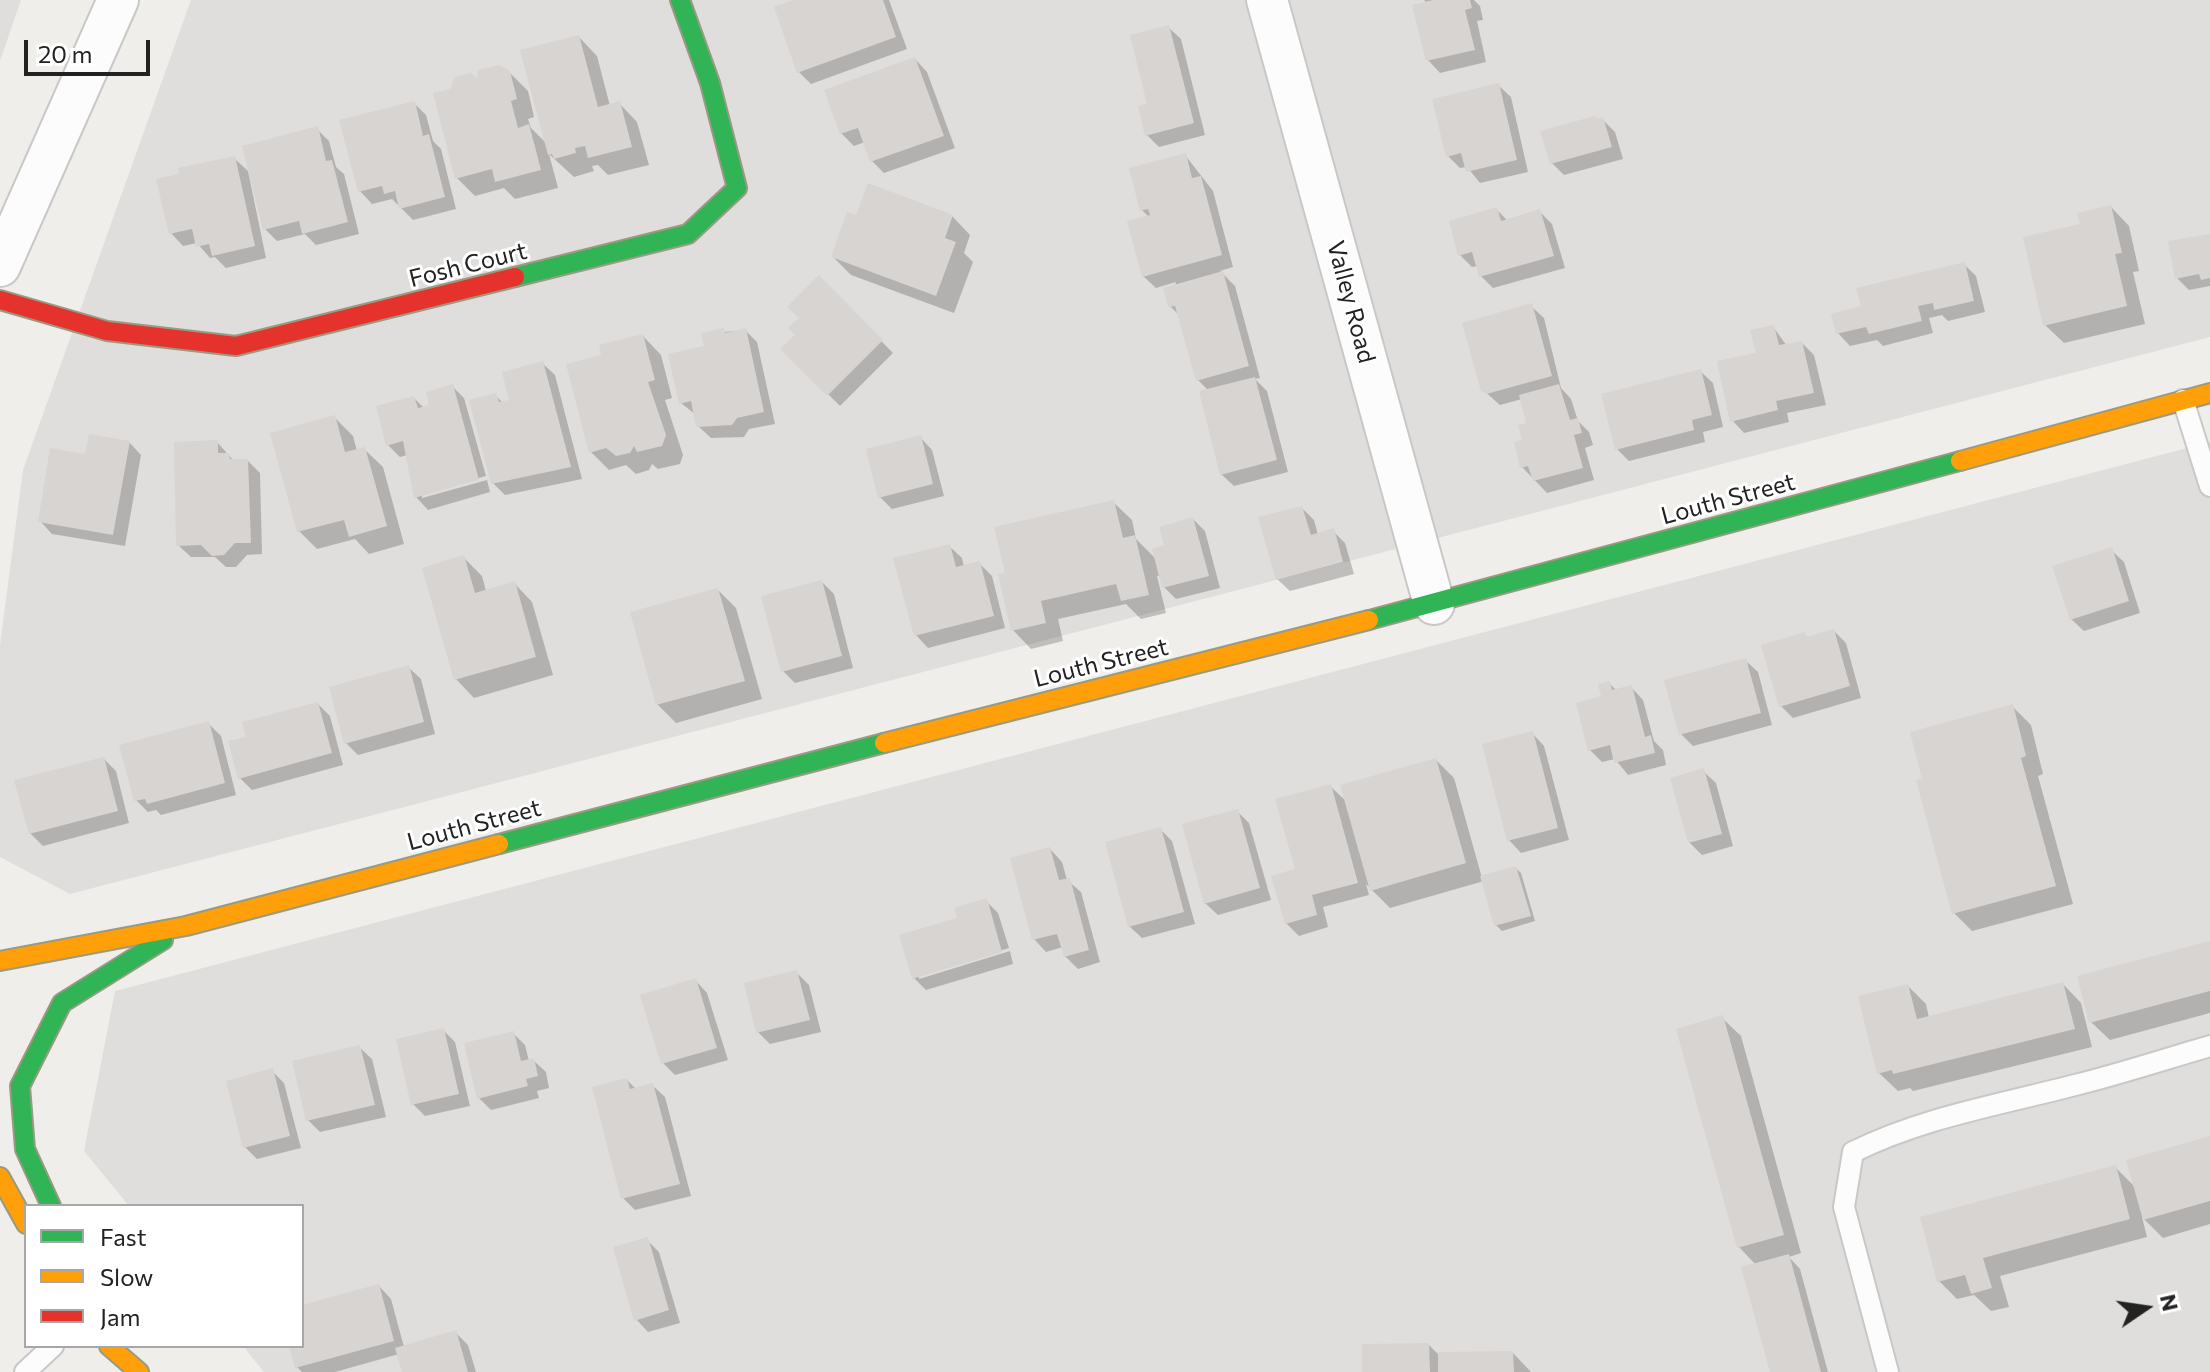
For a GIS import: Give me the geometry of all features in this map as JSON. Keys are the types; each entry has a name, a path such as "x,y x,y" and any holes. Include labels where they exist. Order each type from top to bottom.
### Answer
{"main road":[{"name":"Fosh Court","path":"0,300 107,331 236,346 688,234 737,188 710,83 680,0"},
{"name":"Louth Street","path":"0,961 186,926 862,748 1434,604 2210,393"},
{"path":"50,1204 25,1149 20,1086 62,1003 186,926"},
{"path":"0,1177 24,1220"},
{"path":"111,1348 139,1372"}],"street":[{"path":"0,266 118,0"},
{"name":"Valley Road","path":"1267,0 1434,604"}],"lane":[{"path":"2183,400 2210,486"},
{"path":"1888,1372 1844,1207 1853,1152 1892,1133 1945,1115 2075,1085 2210,1046"},
{"path":"25,1372 51,1348"}],"shaded area":[{"path":"0,0 21,0 0,61"},
{"path":"191,0 2210,0 2210,337 70,894 0,857 0,645 23,470"},
{"path":"2210,442 2210,1372 264,1372 245,1348 304,1348 304,1204 127,1204 84,1151 115,991"}],"building":[{"path":"793,0 883,0 896,37 797,73 774,7"},
{"path":"1433,0 1470,0 1472,8 1465,10 1475,50 1426,61 1412,5"},
{"path":"1169,25 1194,123 1145,136 1138,106 1147,104 1130,35"},
{"path":"579,35 598,107 620,101 632,147 588,158 585,146 575,148 576,153 554,159 552,154 548,155 520,50"},
{"path":"915,57 944,136 870,162 858,128 840,134 824,90"},
{"path":"499,65 510,71 517,99 511,101 518,128 529,124 541,170 495,182 492,169 455,179 433,93 450,89 455,77 470,73 477,78 478,70"},
{"path":"1499,83 1517,160 1466,172 1461,153 1446,157 1432,99"},
{"path":"415,101 423,136 429,134 445,197 399,209 395,191 384,194 382,186 358,192 339,120"},
{"path":"1595,116 1596,119 1603,117 1612,147 1550,164 1540,131"},
{"path":"318,126 326,161 332,160 348,222 302,234 299,221 263,230 242,146"},
{"path":"1186,153 1192,178 1201,176 1222,255 1142,277 1127,221 1150,215 1148,209 1140,211 1129,168"},
{"path":"235,156 255,246 212,256 209,244 196,247 192,229 169,234 156,179 179,174 178,168"},
{"path":"868,183 953,215 945,238 956,242 936,296 831,257 847,212 856,215"},
{"path":"2111,205 2122,253 2115,254 2127,306 2043,326 2023,237 2080,224 2077,213"},
{"path":"1497,207 1501,221 1540,209 1554,256 1479,277 1472,252 1458,256 1449,221"},
{"path":"2210,234 2210,278 2201,280 2199,274 2175,279 2168,241"},
{"path":"1965,262 1974,301 1934,310 1933,303 1918,306 1922,321 1869,334 1866,327 1836,334 1831,314 1861,306 1856,288"},
{"path":"1223,271 1249,366 1196,381 1175,306 1168,307 1163,288"},
{"path":"819,275 883,340 827,396 780,349 795,335 788,328 799,318 787,307"},
{"path":"1532,303 1552,376 1486,394 1481,391 1462,323"},
{"path":"1774,325 1779,345 1802,341 1814,393 1776,401 1778,410 1730,422 1717,361 1756,353 1750,330"},
{"path":"724,328 725,333 746,328 764,412 737,418 732,425 696,427 691,401 679,404 668,354 704,346 701,333"},
{"path":"643,334 655,380 648,382 666,435 662,446 637,452 634,446 630,453 616,456 606,448 589,453 566,364 601,355 599,345"},
{"path":"543,361 571,467 491,484 469,400 496,393 499,402 509,400 502,372"},
{"path":"1701,369 1712,415 1692,420 1694,430 1615,450 1601,394"},
{"path":"1255,377 1277,460 1220,475 1199,391"},
{"path":"453,384 479,480 414,498 403,441 386,446 376,406 414,396 418,408 429,405 426,392"},
{"path":"1559,384 1570,420 1578,418 1582,433 1574,435 1583,468 1533,481 1528,466 1520,468 1514,442 1522,440 1518,425 1526,423 1519,395"},
{"path":"335,415 345,452 365,447 387,526 349,537 344,520 297,532 270,433"},
{"path":"89,434 130,441 113,535 38,522 50,448 85,454"},
{"path":"921,435 933,484 878,498 866,449"},
{"path":"218,440 218,453 229,453 230,459 248,459 251,543 235,543 224,555 212,556 201,545 176,546 174,442"},
{"path":"1114,500 1123,538 1135,535 1149,595 1121,601 1116,584 1041,601 1046,623 1011,631 998,574 1005,573 994,527"},
{"path":"1302,506 1311,535 1334,528 1343,562 1276,580 1258,517"},
{"path":"1193,517 1209,576 1162,588 1152,549 1164,545 1159,527"},
{"path":"950,544 956,567 980,561 994,616 914,636 893,558"},
{"path":"2112,547 2129,601 2070,620 2052,566"},
{"path":"464,555 475,593 515,581 536,657 454,680 422,568"},
{"path":"822,580 842,656 781,672 761,596"},
{"path":"718,588 745,681 656,705 630,612"},
{"path":"1834,629 1850,686 1779,707 1761,645 1805,632 1806,637"},
{"path":"1746,658 1761,713 1679,735 1664,680"},
{"path":"409,665 424,722 344,744 329,687"},
{"path":"1610,681 1612,690 1632,685 1645,737 1651,735 1655,753 1614,763 1610,745 1588,751 1576,703 1601,696 1598,684"},
{"path":"318,702 332,753 238,779 228,741 246,737 242,722"},
{"path":"2013,704 2026,756 2021,758 2056,886 1952,914 1916,780 1922,779 1910,732"},
{"path":"209,721 225,783 147,804 145,799 134,801 119,745"},
{"path":"1533,731 1558,828 1507,841 1482,744"},
{"path":"104,757 118,811 29,834 14,780"},
{"path":"1436,758 1466,863 1370,891 1340,785"},
{"path":"1704,768 1722,834 1688,843 1670,778"},
{"path":"1331,784 1358,883 1312,895 1317,915 1285,924 1271,876 1295,869 1275,799"},
{"path":"1238,809 1260,888 1204,904 1182,824"},
{"path":"1161,827 1184,912 1128,927 1105,842"},
{"path":"1050,847 1059,880 1070,878 1089,950 1064,957 1057,934 1032,940 1010,858"},
{"path":"1516,866 1531,916 1494,926 1480,876"},
{"path":"987,898 1002,952 912,979 899,935 957,918 954,908"},
{"path":"2210,941 2210,991 2089,1023 2077,976"},
{"path":"797,970 810,1020 756,1033 744,983"},
{"path":"696,978 717,1048 661,1064 640,995"},
{"path":"2063,982 2075,1029 1893,1074 1892,1070 1877,1074 1858,996 1908,984 1917,1019"},
{"path":"1723,1015 1784,1235 1737,1248 1676,1029"},
{"path":"444,1028 459,1094 411,1105 396,1039"},
{"path":"514,1031 521,1061 534,1058 538,1076 526,1079 528,1086 477,1099 464,1043"},
{"path":"360,1045 375,1105 306,1121 292,1061"},
{"path":"273,1068 290,1136 243,1148 226,1081"},
{"path":"627,1078 630,1089 653,1083 680,1184 621,1199 592,1087"},
{"path":"2210,1136 2210,1201 2143,1220 2126,1160"},
{"path":"2116,1165 2130,1219 1983,1258 1992,1288 1971,1294 1965,1275 1937,1282 1920,1217"},
{"path":"648,1237 669,1310 634,1321 613,1247"},
{"path":"1789,1254 1821,1372 1770,1372 1741,1267"},
{"path":"379,1284 394,1341 295,1368 290,1348 304,1348 304,1304"},
{"path":"456,1330 468,1372 402,1372 395,1348"},
{"path":"1429,1343 1430,1372 1362,1372 1362,1344"},
{"path":"1513,1351 1514,1372 1438,1372 1438,1352"}],"traffic: fast":[{"path":"515,277 688,234 737,188 710,83 680,0"},
{"path":"1369,620 1960,461"},
{"path":"499,844 884,743"},
{"path":"50,1204 25,1149 20,1086 62,1003 163,940"}],"traffic: slow":[{"path":"1960,461 2210,393"},
{"path":"884,743 1369,620"},
{"path":"0,961 186,926 499,844"},
{"path":"0,1177 24,1220"},
{"path":"111,1348 139,1372"}],"traffic: jam":[{"path":"0,300 107,331 236,346 515,277"}]}
